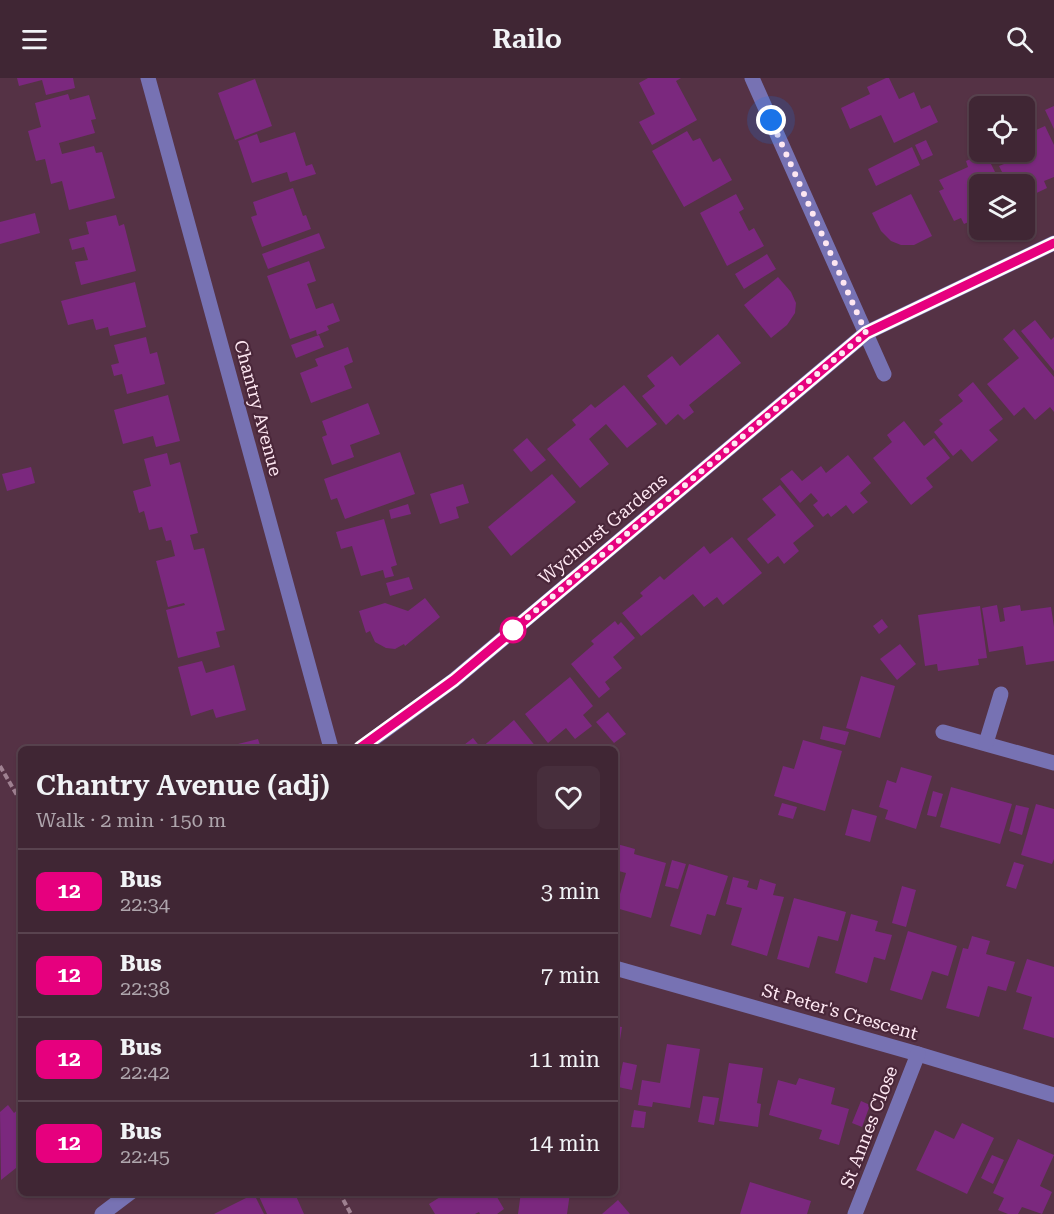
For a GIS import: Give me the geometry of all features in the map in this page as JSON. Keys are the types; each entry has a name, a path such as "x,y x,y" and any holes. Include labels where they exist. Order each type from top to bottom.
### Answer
{"street":[{"name":"Chantry Avenue","path":"148,78 330,746"},
{"path":"752,78 884,374"},
{"name":"Wychurst Gardens","path":"364,746 454,680 866,333 1054,243"},
{"path":"986,742 1001,694"},
{"path":"943,732 986,742 1054,763"},
{"name":"St Peter's Crescent","path":"618,970 918,1054 1054,1095"},
{"name":"St Annes Close","path":"855,1214 918,1054"},
{"path":"102,1214 126,1196"}],"path":[{"path":"0,766 18,796"},
{"path":"341,1196 351,1214"}],"building":[{"path":"17,78 73,78 75,88 46,95 42,80 19,86"},
{"path":"648,78 681,78 676,81 697,120 652,145 639,122 655,114 639,83"},
{"path":"889,78 899,99 914,92 921,109 930,105 938,122 894,143 881,115 850,129 841,108 870,94 867,87"},
{"path":"255,79 272,126 235,140 218,93"},
{"path":"68,94 70,100 89,95 96,119 91,120 95,133 59,143 62,154 94,146 96,153 102,152 115,198 69,210 62,181 51,184 45,159 36,161 28,131 41,127 35,103"},
{"path":"1054,106 1054,129 1045,110"},
{"path":"1045,126 1054,145 1054,177 1044,181 1047,188 1035,194 1035,174 1003,174 999,166 1004,164 1003,162 1035,162 1035,130"},
{"path":"687,131 693,141 700,138 713,162 720,158 732,180 684,207 652,151"},
{"path":"295,132 306,166 312,164 316,174 290,182 287,172 252,183 238,141 257,134 260,143"},
{"path":"926,140 933,155 922,160 915,145"},
{"path":"912,147 920,165 876,186 868,169"},
{"path":"966,161 990,162 996,174 969,174 969,222 964,224 961,218 954,221 939,191 944,189 939,180 968,167"},
{"path":"293,188 303,216 306,215 311,229 262,247 251,217 257,215 253,202"},
{"path":"736,194 744,209 739,212 749,231 754,228 764,246 727,266 700,213"},
{"path":"911,194 932,236 914,245 901,245 891,241 881,231 872,213"},
{"path":"35,213 40,233 0,244 0,222"},
{"path":"116,215 119,226 124,224 136,271 81,285 75,262 88,260 84,247 72,250 69,239 89,234 86,222"},
{"path":"319,233 325,248 268,269 262,254"},
{"path":"767,254 776,269 744,289 735,274"},
{"path":"309,261 316,281 307,284 316,309 333,303 340,321 327,326 329,330 317,335 316,330 290,339 267,276"},
{"path":"778,277 791,292 796,303 795,313 787,325 771,338 744,305"},
{"path":"135,282 146,327 110,336 108,327 96,330 93,319 68,325 61,301"},
{"path":"1035,320 1051,340 1054,337 1054,371 1021,331"},
{"path":"1014,329 1054,377 1054,412 1050,407 1035,420 1024,407 1014,416 987,384 1019,358 1003,339"},
{"path":"718,334 741,363 689,405 694,412 684,420 678,414 666,425 642,396 655,386 647,376 672,356 680,366"},
{"path":"319,335 324,347 296,358 291,345"},
{"path":"146,337 150,354 157,352 165,384 127,394 122,374 114,376 111,365 119,363 114,345"},
{"path":"348,347 353,362 344,366 352,388 311,403 300,373 318,366 315,359"},
{"path":"973,382 1003,419 989,430 998,440 972,462 961,449 953,456 934,432 943,424 939,420 963,401 958,395"},
{"path":"624,385 657,424 627,448 606,424 589,439 609,464 580,488 547,449 576,425 572,420 591,404 595,408"},
{"path":"168,395 180,441 156,447 153,436 123,444 114,410"},
{"path":"368,403 380,434 350,445 354,457 332,465 322,437 327,435 322,421"},
{"path":"904,421 924,446 934,438 950,458 926,478 933,487 911,505 873,458 892,442 887,435"},
{"path":"527,438 546,460 531,472 513,450"},
{"path":"400,452 415,494 345,519 337,498 331,500 324,479"},
{"path":"167,453 170,465 180,462 198,533 190,535 194,550 204,548 225,630 216,632 220,647 178,658 166,610 185,605 184,603 168,607 156,561 175,556 171,540 166,541 162,527 149,530 144,511 139,513 133,491 151,486 144,459"},
{"path":"848,455 871,483 860,493 868,502 853,514 846,505 831,517 828,513 823,517 813,505 818,501 811,493 800,503 780,479 792,470 802,481 821,466 826,473"},
{"path":"31,467 35,483 7,491 2,474"},
{"path":"552,474 576,502 511,556 488,527"},
{"path":"463,484 469,503 456,507 459,518 440,524 430,494"},
{"path":"780,485 814,526 793,543 799,551 784,564 778,556 768,564 747,539 776,515 762,499"},
{"path":"408,504 411,514 391,519 389,510"},
{"path":"384,519 397,565 391,567 394,576 385,578 383,570 361,576 352,546 341,549 336,532"},
{"path":"732,537 762,573 723,605 717,597 704,607 693,594 641,636 622,613 643,596 640,593 660,576 664,580 704,546 710,554"},
{"path":"409,577 413,589 390,596 386,583"},
{"path":"425,598 440,617 405,646 404,644 395,649 386,648 375,642 370,631 366,633 359,611 385,603 408,611"},
{"path":"997,605 1000,622 1005,621 1003,608 1020,605 1021,611 1051,607 1054,627 1054,661 1026,665 1023,646 989,652 982,608"},
{"path":"980,606 987,658 978,659 979,665 938,671 937,664 925,666 918,615"},
{"path":"882,619 888,627 879,634 873,626"},
{"path":"615,621 618,625 621,622 635,638 613,657 622,668 605,682 610,689 599,698 571,664 594,644 591,641"},
{"path":"900,644 916,664 897,680 880,659"},
{"path":"202,661 206,673 234,665 246,710 216,718 213,709 191,716 178,667"},
{"path":"861,676 895,686 880,738 846,728"},
{"path":"570,677 593,706 583,715 592,726 575,739 566,728 548,743 525,714"},
{"path":"608,712 626,734 614,743 596,722"},
{"path":"514,720 535,746 483,746"},
{"path":"823,726 849,732 845,745 820,739"},
{"path":"473,738 479,746 463,746"},
{"path":"258,739 260,746 230,746"},
{"path":"803,740 842,751 825,811 774,796 783,766 794,769"},
{"path":"901,767 932,776 916,829 885,819 888,810 879,807 887,780 896,783"},
{"path":"951,787 1012,804 1000,844 940,827"},
{"path":"933,791 943,794 936,817 927,815"},
{"path":"782,803 797,807 793,819 778,815"},
{"path":"1036,804 1054,809 1054,859 1052,864 1021,855"},
{"path":"1016,805 1029,808 1022,835 1009,831"},
{"path":"852,809 877,816 870,842 845,835"},
{"path":"618,844 635,849 634,854 666,863 651,918 618,909 626,873 618,871"},
{"path":"672,860 686,864 678,889 665,886"},
{"path":"1014,862 1024,865 1016,889 1006,886"},
{"path":"689,864 728,876 715,916 707,914 701,935 670,926"},
{"path":"733,877 749,881 747,887 757,890 760,879 776,884 773,895 784,897 767,956 731,945 742,908 726,904"},
{"path":"902,886 916,890 906,927 892,923"},
{"path":"794,898 846,912 838,941 818,936 809,968 777,959"},
{"path":"851,914 878,921 875,931 892,935 885,960 874,957 867,983 835,973"},
{"path":"908,931 957,946 948,976 932,971 922,1000 890,990"},
{"path":"972,936 990,941 986,954 1015,962 1006,991 988,986 979,1017 946,1008 963,948 968,949"},
{"path":"1027,959 1054,967 1054,1038 1023,1029 1032,997 1016,992"},
{"path":"618,1026 622,1027 618,1053"},
{"path":"667,1044 700,1049 690,1108 653,1102 652,1107 638,1105 642,1080 660,1083"},
{"path":"623,1062 637,1065 632,1090 618,1087"},
{"path":"729,1063 763,1068 757,1103 761,1104 758,1127 719,1121"},
{"path":"799,1078 835,1088 831,1104 849,1109 839,1145 819,1139 822,1130 769,1115 778,1080 796,1085"},
{"path":"703,1096 719,1098 714,1125 698,1122"},
{"path":"861,1101 870,1105 862,1127 852,1123"},
{"path":"8,1105 14,1113 18,1110 18,1166 1,1180 0,1112"},
{"path":"634,1110 646,1112 644,1128 631,1127"},
{"path":"962,1123 994,1138 967,1194 916,1170 935,1130 954,1139"},
{"path":"1018,1139 1054,1155 1040,1186 1052,1192 1042,1214 1022,1207 1018,1214 1008,1214 998,1210 1004,1198 993,1193"},
{"path":"992,1155 1004,1160 993,1184 981,1178"},
{"path":"750,1182 811,1201 807,1214 740,1214"},
{"path":"250,1196 255,1196 264,1214 214,1214"},
{"path":"259,1196 296,1196 304,1214 267,1214"},
{"path":"442,1196 496,1196 504,1209 497,1214 480,1214 479,1212 475,1214 435,1214 429,1204"},
{"path":"520,1196 570,1196 567,1214 518,1214"},
{"path":"618,1200 630,1214 602,1214"}],"bus line":[{"name":"12","path":"363,746 454,680 866,333 1054,243"}],"route":[{"path":"513,630 508,634 866,333 771,120"}]}
